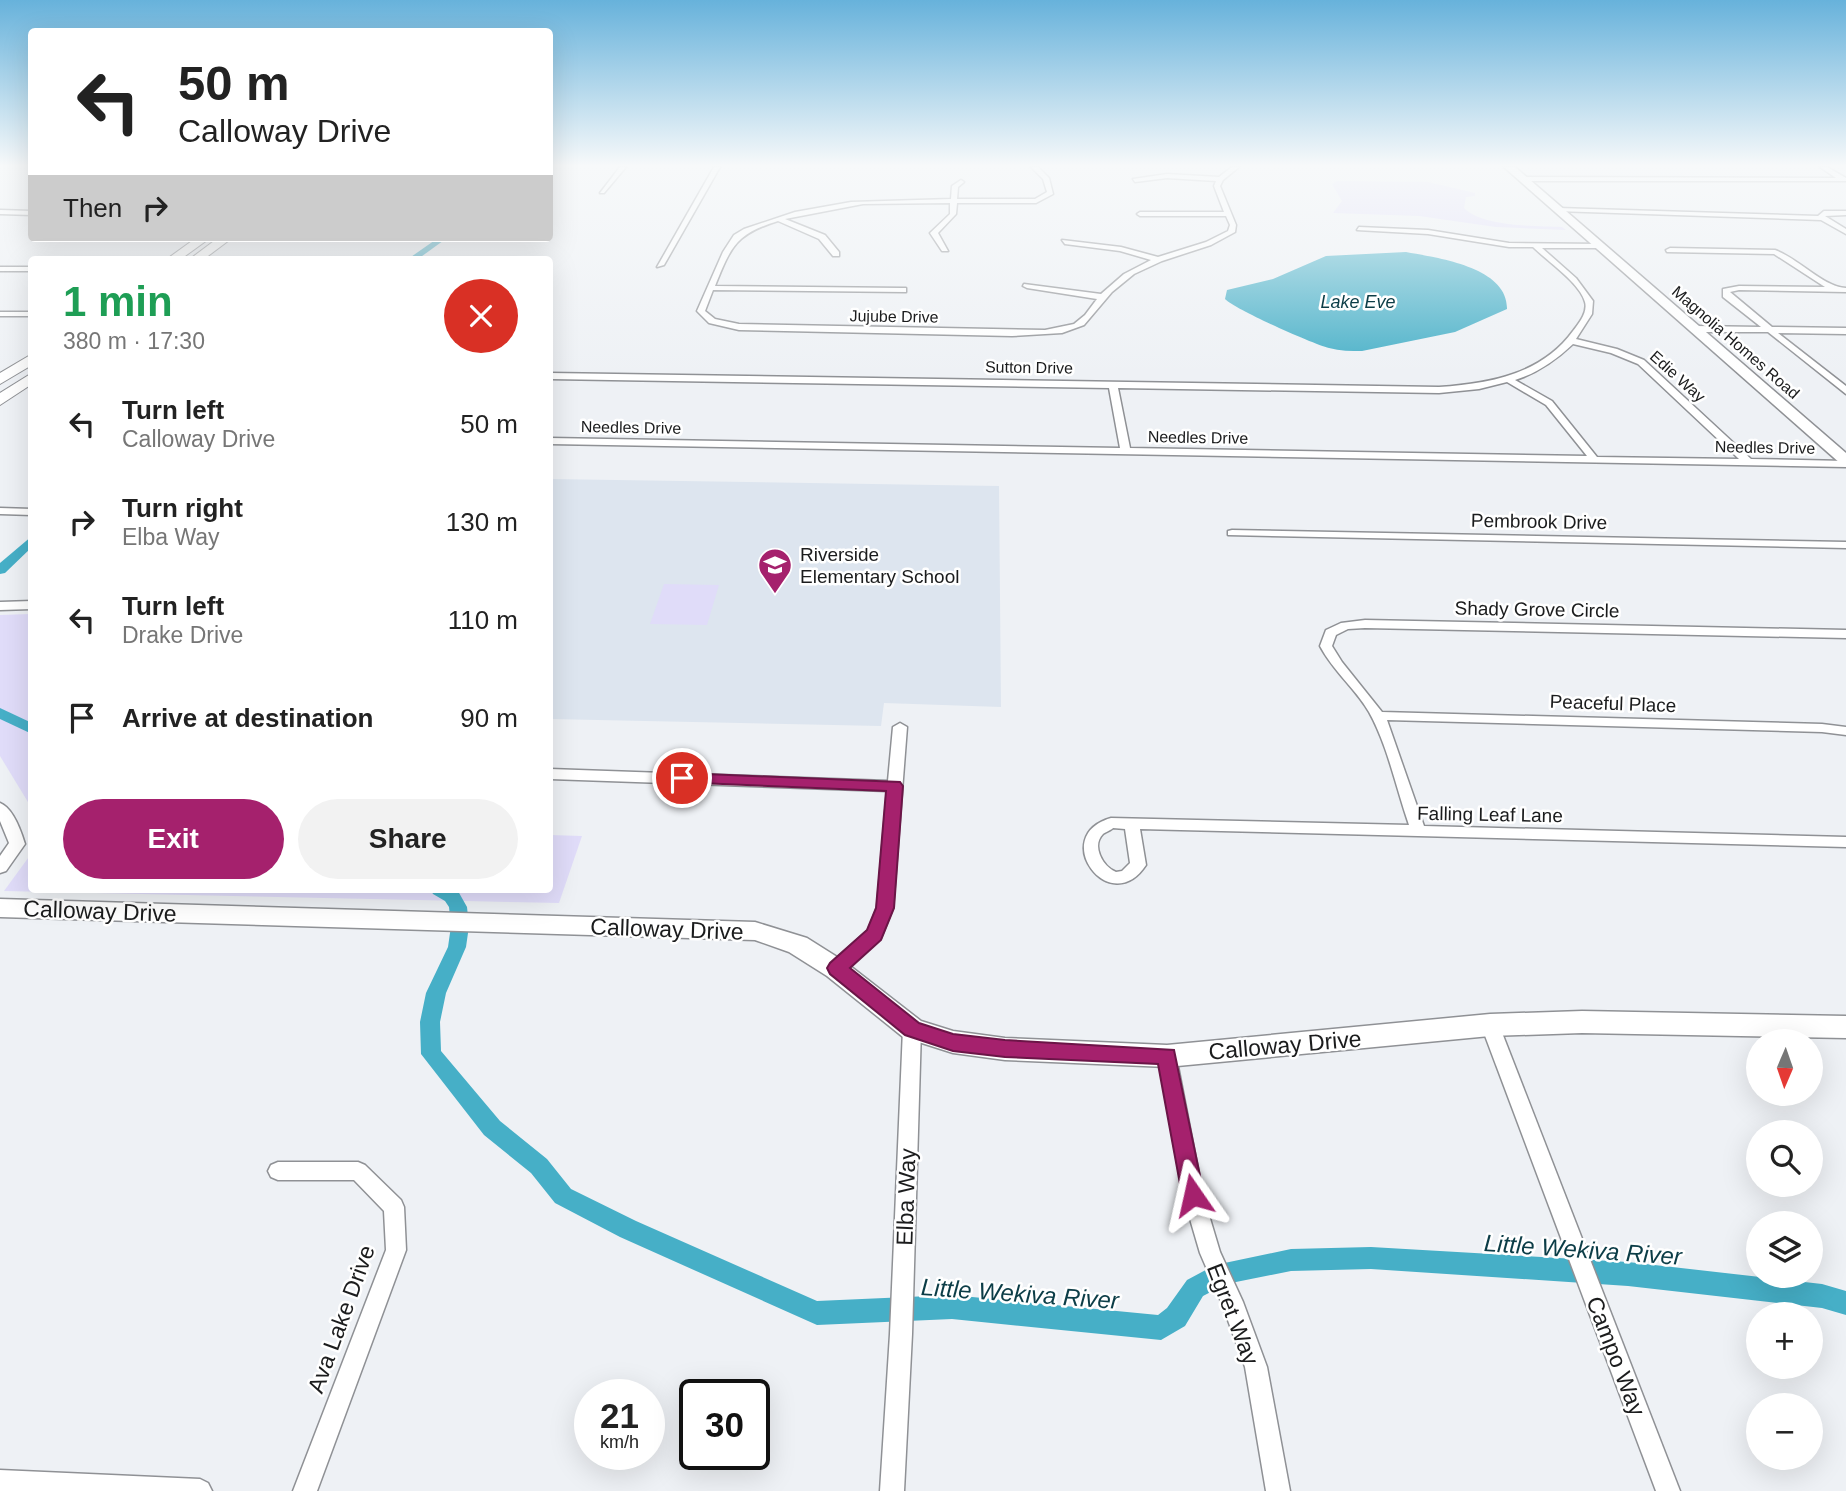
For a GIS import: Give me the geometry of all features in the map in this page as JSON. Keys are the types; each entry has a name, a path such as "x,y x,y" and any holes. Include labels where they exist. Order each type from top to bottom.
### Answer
{"main road":[{"path":"177,256 198,242"},
{"path":"200,256 220,242"},
{"path":"0,380 28,361"},
{"path":"0,400 28,380"}],"street":[{"path":"660,265 677,237"},
{"path":"739,237 735,239 711,288 903,290"},
{"path":"821,237 836,254"},
{"path":"936,237 945,249"},
{"path":"1027,286 1103,297 1134,271 1156,259 1225,237"},
{"path":"1456,237 1508,245 1599,246"},
{"name":"Magnolia Homes Road","path":"1588,237 1846,462"},
{"path":"1065,242 1099,245 1156,259"},
{"path":"1536,246 1589,300 1589,311 1572,341"},
{"path":"1670,250 1775,252 1834,290"},
{"path":"0,269 28,269"},
{"name":"Jujube Drive","path":"711,288 701,311 705,318 739,327 1039,332 1076,326 1087,319 1103,297"},
{"path":"1846,290 1726,291 1726,295 1846,391"},
{"path":"0,314 28,314"},
{"path":"1695,329 1846,331"},
{"name":"Sutton Drive","path":"553,376 1439,390 1487,386 1507,379 1546,363 1572,341"},
{"name":"Edie Way","path":"1572,341 1614,351 1642,362 1748,462"},
{"path":"1830,378 1846,378"},
{"path":"1507,379 1549,403 1594,459"},
{"path":"1113,384 1126,452"},
{"name":"Needles Drive","path":"553,441 1846,462"},
{"path":"0,511 28,512"},
{"name":"Pembrook Drive","path":"1232,533 1846,545"},
{"path":"0,606 28,605"},
{"name":"Shady Grove Circle","path":"1378,716 1362,689 1333,663 1326,646 1330,633 1345,626 1365,624 1846,634"},
{"path":"1378,716 1418,831"},
{"name":"Peaceful Place","path":"1378,716 1808,728 1846,732"},
{"path":"836,968 874,934 885,908 900,727"},
{"path":"553,774 894,786"},
{"path":"0,808 17,844 0,867"},
{"name":"Falling Leaf Lane","path":"1132,824 1846,842"},
{"name":"Calloway Drive","path":"0,908 755,931 798,945 836,968 912,1029 953,1042 1005,1049 1167,1056 1490,1025 1581,1022 1846,1027"},
{"name":"Campo Way","path":"1490,1025 1668,1491"},
{"name":"Elba Way","path":"892,1491 901,1334 912,1029"},
{"name":"Egret Way","path":"1167,1056 1193,1195 1210,1253 1256,1367 1278,1491"},
{"name":"Ava Lake Drive","path":"278,1171 358,1171 394,1207 396,1250 305,1491"},
{"path":"0,1482 200,1491"}],"shaded area":[{"name":"Riverside Elementary School","path":"553,479 999,486 1001,707 884,703 881,726 553,719"},
{"path":"664,584 719,585 707,625 650,624"},
{"path":"28,614 28,802 0,756 0,615"},
{"path":"553,835 582,836 559,903 96,893 553,893"},
{"path":"28,858 28,892 4,891"}],"water":[{"name":"Lake Eve","path":"1406,252 1452,262 1484,274 1496,283 1504,295 1507,309 1455,332 1362,351 1350,351 1329,348 1308,340 1225,299 1227,290 1273,279 1326,256"}],"waterway":[{"name":"Little Wekiva River","path":"416,256 437,242"},
{"name":"Little Wekiva River","path":"0,570 28,544"},
{"name":"Little Wekiva River","path":"0,713 28,727"},
{"name":"Little Wekiva River","path":"446,893 452,896 458,907 460,926 457,947 436,993 430,1022 431,1054 492,1128 539,1166 563,1196 628,1229 817,1313 952,1307 1161,1328 1176,1317 1195,1288 1223,1273 1291,1260 1371,1258 1628,1274 1822,1296 1846,1303"}],"place":[{"name":"Riverside Elementary School","path":"775,595"}],"route":[{"path":"682,778 894,786 885,908 874,934 836,968 912,1029 953,1042 1005,1049 1167,1056 1193,1195"}]}
